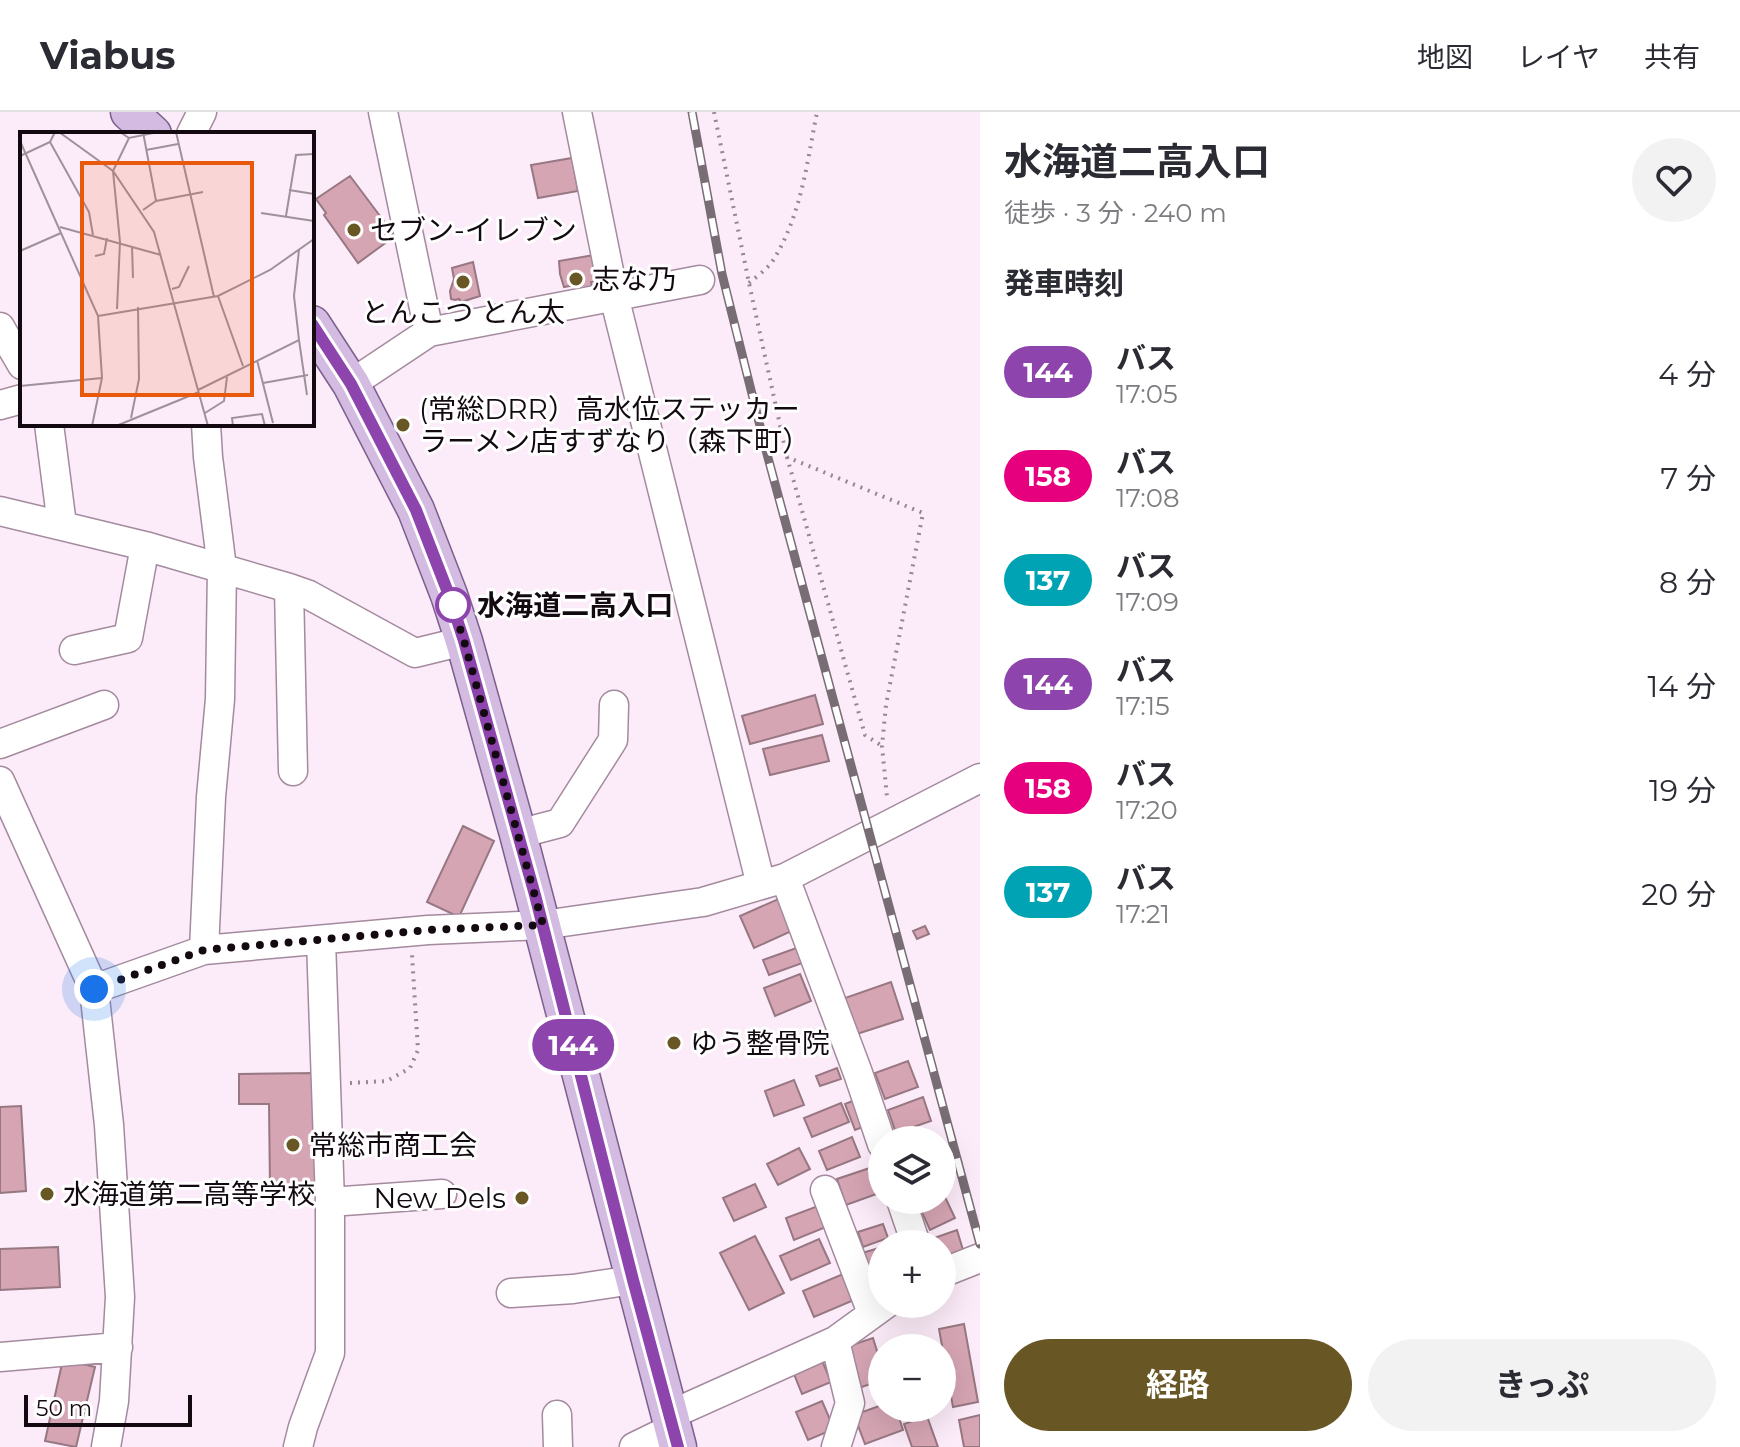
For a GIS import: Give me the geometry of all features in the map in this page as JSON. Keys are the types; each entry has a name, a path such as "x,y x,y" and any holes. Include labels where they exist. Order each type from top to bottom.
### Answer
{"main road":[{"path":"129,112 151,132"},
{"path":"314,327 351,384 416,510 449,595 543,925 674,1430"}],"street":[{"path":"192,132 202,112"},
{"path":"383,112 429,332"},
{"path":"577,112 614,296 773,882 858,1073 876,1126"},
{"path":"351,384 429,332 700,280"},
{"path":"0,327 20,362"},
{"path":"0,405 20,400"},
{"path":"49,426 62,525"},
{"path":"204,950 211,797 220,699 222,568 206,426"},
{"path":"0,511 145,546 289,588 309,595 415,653 464,641"},
{"path":"74,650 128,638 145,546"},
{"path":"289,588 293,771"},
{"path":"0,744 104,705"},
{"path":"518,834 560,823 613,740 614,705"},
{"path":"94,989 204,950 411,932 543,925 703,902 773,882 980,778"},
{"path":"0,781 94,989 109,1125 120,1297 114,1401 106,1447"},
{"path":"298,1447 330,1353 330,1202 321,940"},
{"path":"825,1190 868,1284"},
{"path":"330,1202 442,1194"},
{"path":"956,1267 980,1258"},
{"path":"511,1293 573,1289 633,1280"},
{"path":"634,1447 674,1430 835,1341 868,1316"},
{"path":"835,1341 850,1403 836,1447"},
{"path":"0,1357 118,1347"},
{"path":"557,1415 558,1447"}],"path":[{"path":"714,112 787,457 865,735 882,746"},
{"path":"749,283 770,264 789,229 801,194 817,112"},
{"path":"787,457 923,513 886,705 882,746 890,823"},
{"path":"327,1083 387,1081 410,1068 418,1050 411,932"}],"building":[{"path":"572,158 578,191 538,198 531,165"},
{"path":"350,176 395,236 358,263 316,199"},
{"path":"594,255 600,281 591,282 592,287 576,290 575,285 564,287 559,261"},
{"path":"473,262 480,296 461,302 451,299 452,268"},
{"path":"815,695 823,724 750,744 742,716"},
{"path":"822,735 829,761 770,775 763,749"},
{"path":"463,826 494,841 459,917 427,902"},
{"path":"783,897 796,929 754,948 740,916"},
{"path":"925,926 929,934 917,939 913,931"},
{"path":"802,946 808,961 769,975 763,960"},
{"path":"800,974 811,1001 775,1016 764,988"},
{"path":"891,982 903,1019 857,1034 845,998"},
{"path":"908,1061 918,1087 885,1099 875,1073"},
{"path":"837,1068 841,1079 820,1086 816,1076"},
{"name":"常総市商工会","path":"316,1073 318,1187 270,1188 269,1104 239,1104 239,1074"},
{"path":"794,1080 804,1105 774,1116 765,1091"},
{"path":"862,1097 873,1123 855,1130 845,1104"},
{"path":"923,1097 931,1121 916,1126 894,1126 888,1110"},
{"path":"841,1103 849,1122 812,1137 804,1118"},
{"path":"21,1106 26,1191 0,1193 0,1107"},
{"path":"852,1137 860,1157 827,1170 819,1151"},
{"path":"799,1148 810,1169 778,1185 767,1164"},
{"path":"868,1169 868,1197 846,1205 837,1179"},
{"path":"755,1184 766,1207 734,1221 723,1198"},
{"path":"818,1206 826,1227 794,1240 786,1218"},
{"path":"923,1214 953,1214 955,1218 930,1230"},
{"path":"883,1224 885,1230 868,1230 868,1245 863,1247 858,1232"},
{"path":"956,1230 963,1250 956,1252"},
{"path":"755,1236 784,1293 749,1310 720,1253"},
{"path":"819,1239 830,1263 791,1280 780,1256"},
{"path":"58,1247 60,1287 0,1290 0,1249"},
{"path":"868,1251 868,1280 866,1280 859,1254"},
{"path":"843,1274 854,1300 814,1317 803,1291"},
{"path":"964,1324 978,1402 956,1406 956,1334 940,1334 939,1329"},
{"path":"868,1340 868,1385 859,1388 846,1347"},
{"path":"821,1358 831,1382 802,1394 792,1369"},
{"path":"63,1359 95,1367 76,1447 45,1441"},
{"path":"822,1401 834,1429 808,1440 796,1412"},
{"path":"868,1410 868,1422 900,1422 903,1430 865,1444 854,1415"},
{"path":"980,1415 980,1447 964,1447 959,1420"},
{"path":"929,1422 938,1447 912,1447 904,1424"}],"railway":[{"path":"692,112 722,274 767,454 980,1244"}],"bus line":[{"name":"144","path":"314,327 351,384 416,510 464,641 535,895 678,1447"}],"place":[{"name":"セブン-イレブン","path":"354,230"},
{"name":"志な乃","path":"576,279"},
{"name":"とんこつ とん太","path":"463,282"},
{"name":"(常総DRR）高水位ステッカー ラーメン店すずなり（森下町）","path":"403,425"},
{"name":"水海道二高入口","path":"453,605"},
{"name":"ゆう整骨院","path":"674,1043"},
{"name":"常総市商工会","path":"293,1145"},
{"name":"水海道第二高等学校","path":"47,1194"},
{"name":"New Dels","path":"522,1198"}],"route":[{"path":"94,989 204,950 428,930 543,925 449,595 453,605"}]}
